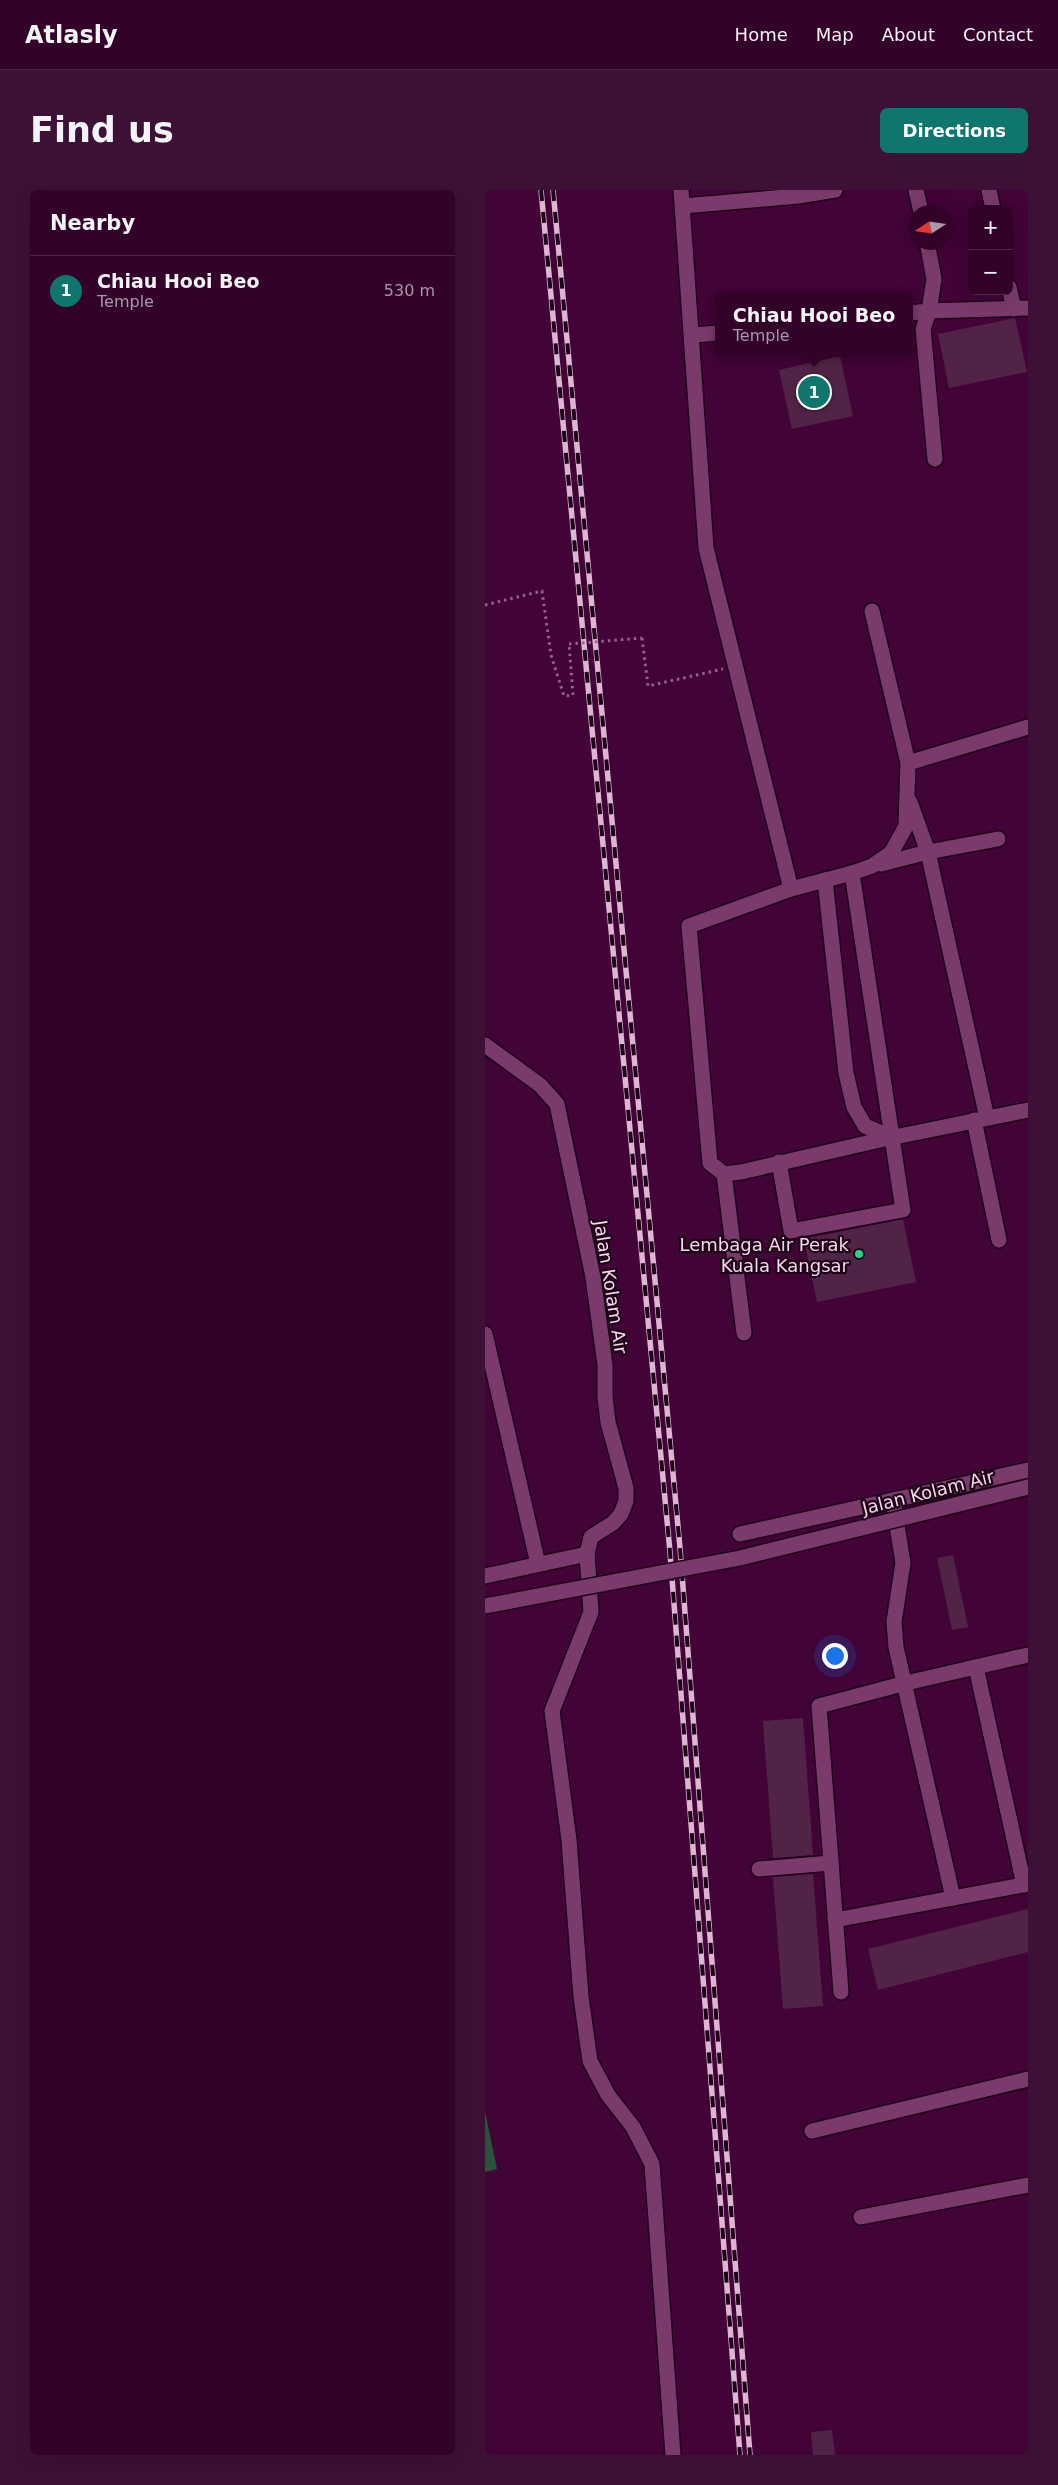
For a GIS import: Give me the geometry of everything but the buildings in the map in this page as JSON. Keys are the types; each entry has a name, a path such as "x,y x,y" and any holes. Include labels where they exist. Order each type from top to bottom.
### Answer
{"street":[{"path":"681,190 706,548 791,889"},
{"path":"683,206 798,196 835,190"},
{"path":"916,190 919,205"},
{"path":"989,190 992,205"},
{"path":"928,250 934,280 929,311 923,329 935,459"},
{"path":"913,313 1021,308 1013,293"},
{"path":"692,336 715,333"},
{"path":"872,611 908,763 909,799 906,826 891,853 872,866"},
{"path":"908,763 1028,727"},
{"path":"909,799 928,852 980,1119 999,1240"},
{"path":"744,1333 724,1174 710,1163 689,926 791,889 872,866 928,852 998,839"},
{"path":"779,1162 791,1231 903,1210 852,873"},
{"path":"825,880 846,1074 854,1107 865,1126 891,1137"},
{"name":"Jalan Kolam Air","path":"485,1045 541,1085 557,1104 593,1277 605,1366 607,1414 626,1488 626,1501 621,1514 613,1523 591,1537 587,1554"},
{"path":"724,1174 891,1137 1028,1110"},
{"path":"485,1334 537,1564"},
{"path":"740,1534 1028,1470"},
{"name":"Jalan Kolam Air","path":"485,1606 739,1558 1028,1487"},
{"path":"893,1500 903,1563 894,1622 896,1647 906,1683 953,1898"},
{"path":"485,1576 587,1554 591,1612 552,1711 569,1840 581,1997 590,2061 608,2095 633,2127 652,2164 673,2455"},
{"path":"841,1992 819,1706 906,1683 1028,1655"},
{"path":"835,1920 1026,1885 976,1667"},
{"path":"759,1869 831,1863"},
{"path":"812,2131 1028,2080"},
{"path":"861,2218 1028,2185"}],"path":[{"path":"485,605 542,591 551,655 564,696 573,695 569,644 642,638 648,686 736,666"}],"green space":[{"path":"485,2111 497,2169 485,2172"}],"railway":[{"path":"541,190 670,1552 740,2455"},
{"path":"553,190 680,1548 750,2455"}],"place":[{"name":"Chiau Hooi Beo","path":"814,392"},
{"name":"Lembaga Air Perak Kuala Kangsar","path":"859,1254"}]}
